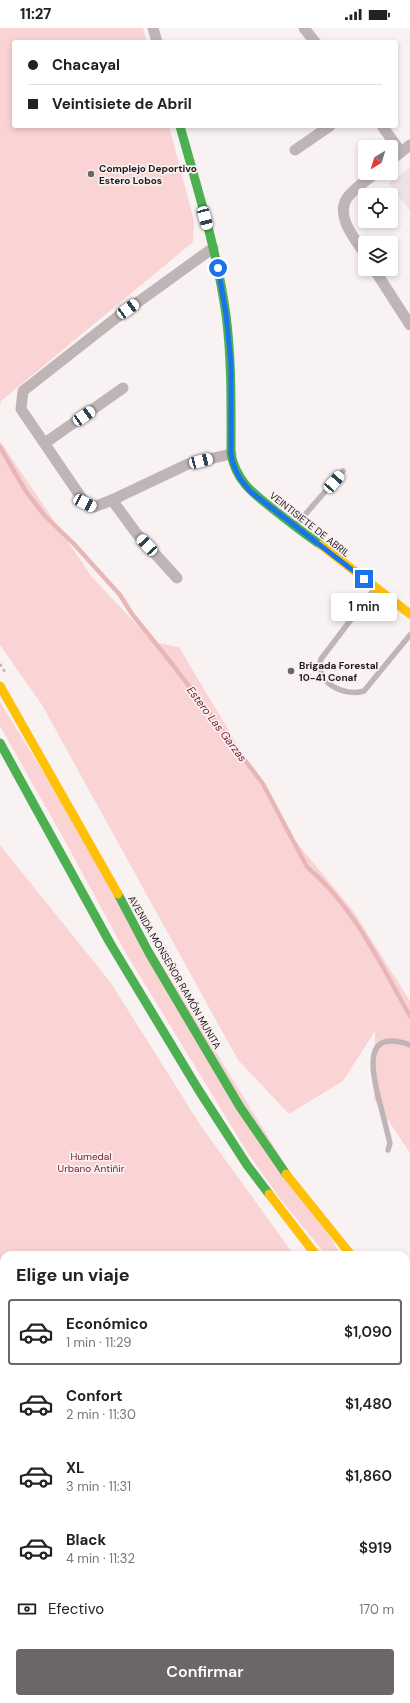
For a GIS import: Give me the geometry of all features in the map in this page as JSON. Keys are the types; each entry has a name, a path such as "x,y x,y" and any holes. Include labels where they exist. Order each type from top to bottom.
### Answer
{"main road":[{"name":"VEINTISIETE DE ABRIL","path":"181,128 213,248 226,314 231,364 231,454 234,469 240,481 251,492 410,614"},
{"name":"AVENIDA MONSEÑOR RAMÓN MUNITA","path":"0,686 99,859 149,953 247,1119 279,1165 348,1251"},
{"path":"0,743 110,943 202,1095 246,1165 313,1251"}],"street":[{"path":"153,28 156,40"},
{"path":"304,28 313,40"},
{"path":"295,150 327,128"},
{"path":"384,128 406,148 398,154"},
{"path":"358,243 351,232 343,213 344,204 348,197 368,180"},
{"path":"213,248 116,318 23,391 21,409 85,503 94,507 188,464 231,454"},
{"path":"378,276 410,325"},
{"path":"44,443 123,388"},
{"path":"112,500 136,534 177,578"}],"lane":[{"path":"295,526 343,471"},
{"path":"375,588 321,659 319,667 320,674 333,687 342,691 358,693 364,691 410,635"},
{"path":"388,1150 390,1143 372,1070 373,1058 377,1047 382,1042 390,1040 410,1045"}],"shaded area":[{"path":"410,168 410,211 398,195 398,188 393,188 389,183 393,180 398,180 398,177"}],"green space":[{"name":"Complejo Deportivo Estero Lobos","path":"0,28 143,28 146,40 12,40 12,128 170,128 194,221 193,242 1,401 0,407"},
{"path":"0,441 92,577 153,642 179,647 293,838 354,912 410,1001 410,1153 374,1099 375,1031 343,1081 289,1114 238,1060 42,705 0,645"},
{"path":"0,702 339,1251 323,1251 282,1201 249,1155 124,950 0,726"},
{"name":"Humedal Urbano Antiñir","path":"0,845 111,983 201,1126 291,1251 0,1251"}],"waterway":[{"name":"Estero Las Garzas","path":"0,447 25,490 44,515 74,544 120,595 132,614 173,665 263,784 307,867 323,882 352,917 377,956 410,1016"}],"traffic: fast":[{"path":"181,128 212,243 226,315 230,367 231,454 234,464 248,488 321,545"},
{"path":"0,743 110,943 198,1089 247,1165 269,1194"},
{"path":"118,894 149,953 240,1107 286,1174"}],"traffic: slow":[{"path":"321,545 410,614"},
{"path":"0,686 118,894"},
{"path":"286,1174 348,1251"},
{"path":"269,1194 313,1251"}],"place":[{"name":"Complejo Deportivo Estero Lobos","path":"91,174"},
{"name":"Brigada Forestal 10-41 Conaf","path":"291,671"}],"route":[{"path":"218,268 226,314 231,364 231,454 234,469 240,481 251,492 364,579"}]}
